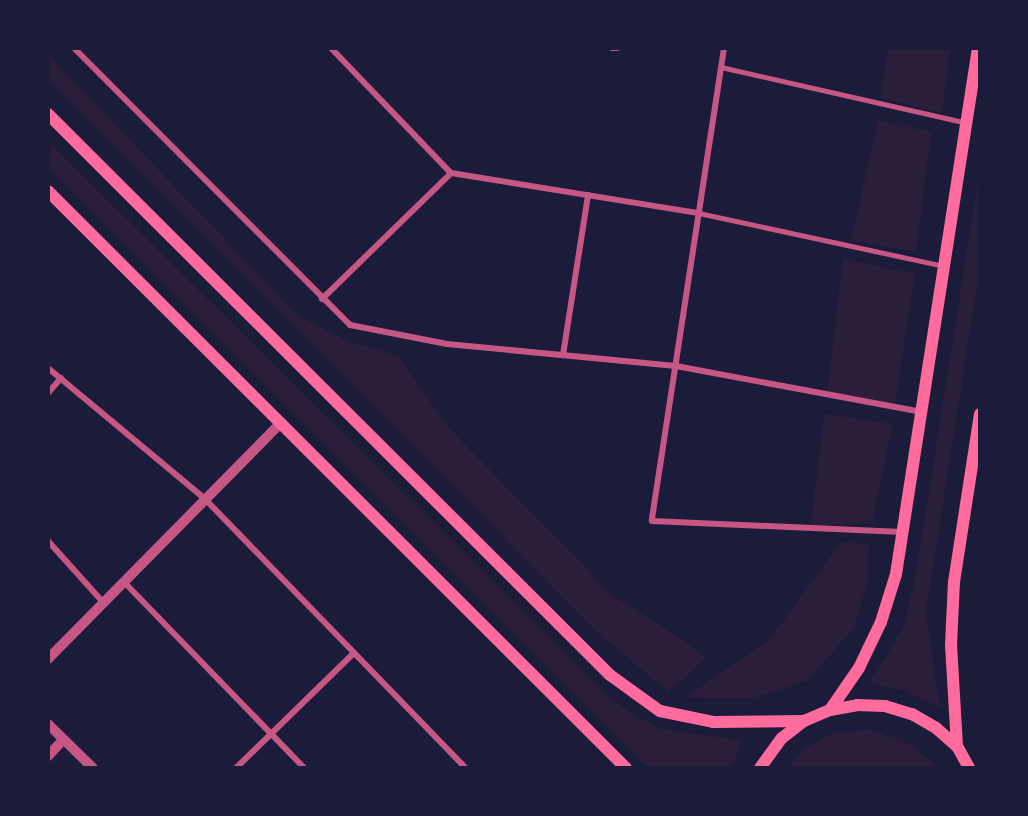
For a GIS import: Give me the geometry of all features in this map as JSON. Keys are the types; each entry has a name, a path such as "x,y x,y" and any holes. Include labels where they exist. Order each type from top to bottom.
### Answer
{"main road":[{"path":"830,710 859,668 881,622 896,574 978,48"},
{"path":"48,114 610,675 660,711 713,722 804,721"},
{"path":"48,191 626,768"},
{"path":"957,747 951,645 954,582 977,453 980,414"},
{"path":"760,768 782,738 804,721 830,710 857,705 894,709 936,728 957,747 969,768"}],"street":[{"path":"74,48 350,326 447,344 676,366 921,412"},
{"path":"331,48 451,172 699,213"},
{"path":"612,48 617,48"},
{"path":"724,48 652,521 902,532"},
{"path":"322,299 451,172"},
{"path":"562,355 588,195"},
{"path":"48,368 205,499 466,768"},
{"path":"48,393 61,378"},
{"path":"48,659 280,423"},
{"path":"48,541 103,602"},
{"path":"123,582 304,768"},
{"path":"236,768 270,732 354,652"},
{"path":"48,724 93,768"},
{"path":"48,756 63,740"}],"lane":[{"path":"721,67 966,122"},
{"path":"699,213 944,266"}],"shaded area":[{"path":"888,48 950,48 942,113 880,98"},
{"path":"48,54 297,315 350,342 399,356 447,426 613,596 679,637 706,658 668,692 601,635 48,79"},
{"path":"878,120 931,132 916,252 851,240"},
{"path":"48,141 618,705 663,730 742,740 731,768 648,768 48,167"},
{"path":"980,168 980,266 926,612 940,707 904,691 870,683 903,628 916,574"},
{"path":"843,259 915,274 895,403 827,395"},
{"path":"824,414 893,424 872,523 811,526"},
{"path":"841,542 869,544 868,581 854,628 807,681 750,699 685,698 770,639"},
{"path":"873,730 911,745 940,768 788,768 802,750 835,732"}]}
